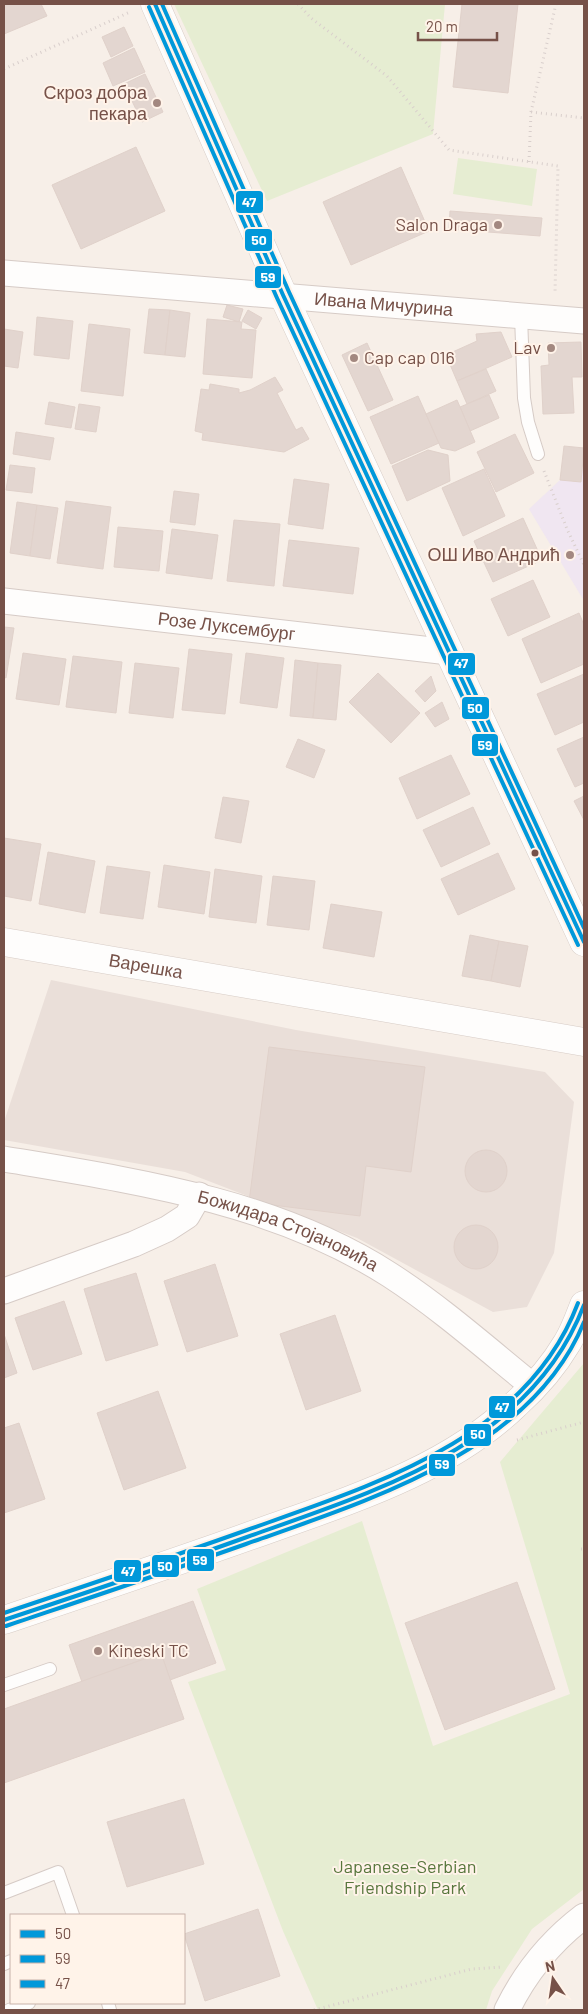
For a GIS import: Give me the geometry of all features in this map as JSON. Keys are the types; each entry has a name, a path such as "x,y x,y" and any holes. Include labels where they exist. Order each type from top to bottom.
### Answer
{"main road":[{"path":"155,4 283,295 584,942"},
{"name":"Варешка","path":"4,942 584,1042"},
{"path":"4,1620 315,1513 418,1472 477,1436 516,1405 534,1387 567,1343 584,1305"}],"street":[{"name":"Ивана Мичурина","path":"4,273 584,321"},
{"name":"Розе Луксембург","path":"4,602 449,652"},
{"name":"Божидара Стојановића","path":"4,1159 96,1174 199,1195 313,1236 360,1258 432,1304 534,1387"},
{"path":"4,1291 134,1244 167,1229 186,1216 199,1195"},
{"path":"507,2010 516,1991 535,1964 551,1945 584,1916"}],"lane":[{"path":"521,316 524,398 528,422 538,454"},
{"path":"4,1685 50,1669"},
{"path":"4,1893 58,1872 74,1914"},
{"path":"8,2010 26,2004"}],"path":[{"path":"298,4 311,18 387,76 449,150 558,166 554,319"},
{"path":"528,162 532,112 556,4"},
{"path":"4,69 120,16"},
{"path":"532,112 584,118"},
{"path":"538,454 567,529 584,565"},
{"path":"314,2010 472,1969"}],"shaded area":[{"name":"ОШ Иво Андрић","path":"584,451 584,601 529,509 560,480 581,482"},
{"path":"51,980 296,1030 545,1072 574,1102 554,1253 527,1307 493,1312 357,1238 185,1172 4,1140 4,1122"}],"green space":[{"path":"174,4 445,4 433,134 267,201"},
{"path":"458,158 537,169 532,206 453,194"},
{"name":"Japanese-Serbian Friendship Park","path":"584,1363 584,1889 532,1929 492,1991 486,2010 318,2010 283,1931 188,1682 226,1670 197,1589 362,1521 433,1746 570,1694 500,1462"}],"building":[{"path":"4,4 41,4 47,16 4,34"},
{"path":"462,4 518,4 508,93 453,87"},
{"path":"124,27 133,46 111,57 102,37"},
{"path":"134,48 145,72 113,86 103,63"},
{"path":"145,74 163,112 142,122 124,84"},
{"path":"136,147 165,211 81,249 52,185"},
{"path":"401,167 429,231 351,265 323,202"},
{"path":"450,211 542,218 540,236 449,229"},
{"path":"227,305 243,309 239,322 223,317"},
{"path":"149,309 170,310 165,355 144,353"},
{"path":"170,310 190,313 185,357 165,355"},
{"path":"248,310 262,318 256,329 242,321"},
{"path":"37,317 73,321 69,359 34,355"},
{"path":"207,319 242,322 241,329 256,330 252,378 203,374"},
{"path":"89,324 130,329 123,396 81,391"},
{"path":"4,329 23,332 18,368 4,366"},
{"path":"501,332 512,357 457,381 446,355 477,341 476,334"},
{"path":"581,342 582,377 572,377 574,413 543,414 541,366 549,365 548,343"},
{"path":"367,343 393,400 368,411 342,355"},
{"path":"486,369 496,391 467,404 457,381"},
{"path":"275,377 283,390 277,393 296,430 302,427 309,439 284,452 202,440 203,433 195,431 201,389 209,390 210,384 239,389 239,393 250,390"},
{"path":"489,395 499,418 470,431 460,407"},
{"path":"418,396 439,443 391,464 370,417"},
{"path":"457,400 475,442 455,451 441,448 426,414"},
{"path":"49,402 75,407 71,428 45,424"},
{"path":"79,404 100,407 96,432 75,429"},
{"path":"16,432 54,438 50,460 13,454"},
{"path":"515,434 534,473 496,492 477,452"},
{"path":"564,446 584,448 581,482 560,480"},
{"path":"428,450 448,455 450,481 407,501 392,466"},
{"path":"10,465 35,468 32,493 6,490"},
{"path":"484,469 505,516 463,536 442,488"},
{"path":"294,479 329,484 323,529 288,524"},
{"path":"174,491 199,494 195,525 170,522"},
{"path":"66,501 111,507 103,569 57,563"},
{"path":"17,502 37,505 30,556 10,553"},
{"path":"37,505 58,508 50,559 30,556"},
{"path":"523,518 542,560 493,582 474,541"},
{"path":"234,520 280,524 274,586 227,581"},
{"path":"118,527 163,531 159,571 114,567"},
{"path":"172,529 218,535 212,579 166,573"},
{"path":"289,540 359,548 353,594 283,586"},
{"path":"533,580 550,617 508,636 491,599"},
{"path":"579,613 584,625 584,664 541,683 522,639"},
{"path":"4,627 14,628 6,678 4,677"},
{"path":"189,649 232,654 225,714 182,710"},
{"path":"23,653 66,659 59,705 16,699"},
{"path":"246,653 284,658 277,708 240,703"},
{"path":"73,656 122,662 116,713 66,707"},
{"path":"295,660 318,663 313,718 290,716"},
{"path":"135,663 179,668 173,718 129,713"},
{"path":"318,663 341,665 336,720 313,718"},
{"path":"378,673 420,713 391,743 349,702"},
{"path":"584,674 584,722 555,735 537,694"},
{"path":"431,676 436,691 425,702 415,691"},
{"path":"442,702 449,719 435,727 425,713"},
{"path":"584,737 584,783 575,787 557,749"},
{"path":"298,739 325,750 314,778 286,767"},
{"path":"451,755 470,794 417,819 399,778"},
{"path":"584,796 584,820 574,801"},
{"path":"223,797 249,801 241,843 215,838"},
{"path":"473,807 490,844 441,867 423,830"},
{"path":"4,838 41,844 31,901 4,896"},
{"path":"48,852 95,861 85,913 39,904"},
{"path":"498,853 515,889 458,915 441,879"},
{"path":"164,865 210,872 204,914 158,907"},
{"path":"107,866 150,872 143,919 100,913"},
{"path":"215,869 262,876 256,923 209,917"},
{"path":"273,876 315,881 309,930 267,925"},
{"path":"331,904 382,912 374,957 323,948"},
{"path":"470,935 499,941 491,981 462,976"},
{"path":"499,941 528,946 520,987 491,981"},
{"path":"269,1047 425,1067 411,1172 366,1166 360,1216 249,1202"},
{"path":"486,1150 501,1156 507,1171 501,1186 486,1192 471,1186 465,1171 471,1156"},
{"path":"472,1225 480,1225 492,1231 498,1247 492,1263 480,1269 472,1269 460,1263 454,1251 454,1243 460,1231"},
{"path":"215,1264 238,1336 187,1352 164,1281"},
{"path":"136,1273 158,1345 106,1361 84,1289"},
{"path":"64,1301 82,1354 33,1370 15,1318"},
{"path":"335,1315 361,1391 306,1410 280,1334"},
{"path":"4,1334 17,1373 4,1378"},
{"path":"158,1391 186,1468 124,1490 97,1413"},
{"path":"19,1423 45,1499 4,1513 4,1428"},
{"path":"517,1582 555,1689 445,1730 405,1623"},
{"path":"193,1601 216,1663 170,1680 161,1653 82,1682 69,1645"},
{"path":"161,1653 184,1719 4,1783 4,1709"},
{"path":"184,1799 204,1864 127,1887 107,1822"},
{"path":"258,1909 280,1976 205,2001 185,1934"}],"transit line":[{"name":"50","path":"155,4 283,295 584,942"},
{"name":"47","path":"162,4 289,292 584,928"},
{"name":"59","path":"149,7 277,298 578,945"},
{"name":"47","path":"4,1613 345,1495 393,1475 440,1451 484,1423 522,1390 554,1350 578,1303"},
{"name":"50","path":"4,1620 296,1520 396,1481 444,1457 488,1428 527,1394 559,1354 584,1305"},
{"name":"59","path":"6,1626 186,1565 342,1509 392,1489 440,1466 486,1438 526,1405 559,1367 584,1322"}],"place":[{"name":"Скроз добра пекара","path":"157,103"},
{"name":"Salon Draga","path":"498,225"},
{"name":"Lav","path":"551,348"},
{"name":"Cap cap 016","path":"354,358"},
{"name":"ОШ Иво Андрић","path":"570,555"},
{"name":"Kineski TC","path":"98,1651"}]}
